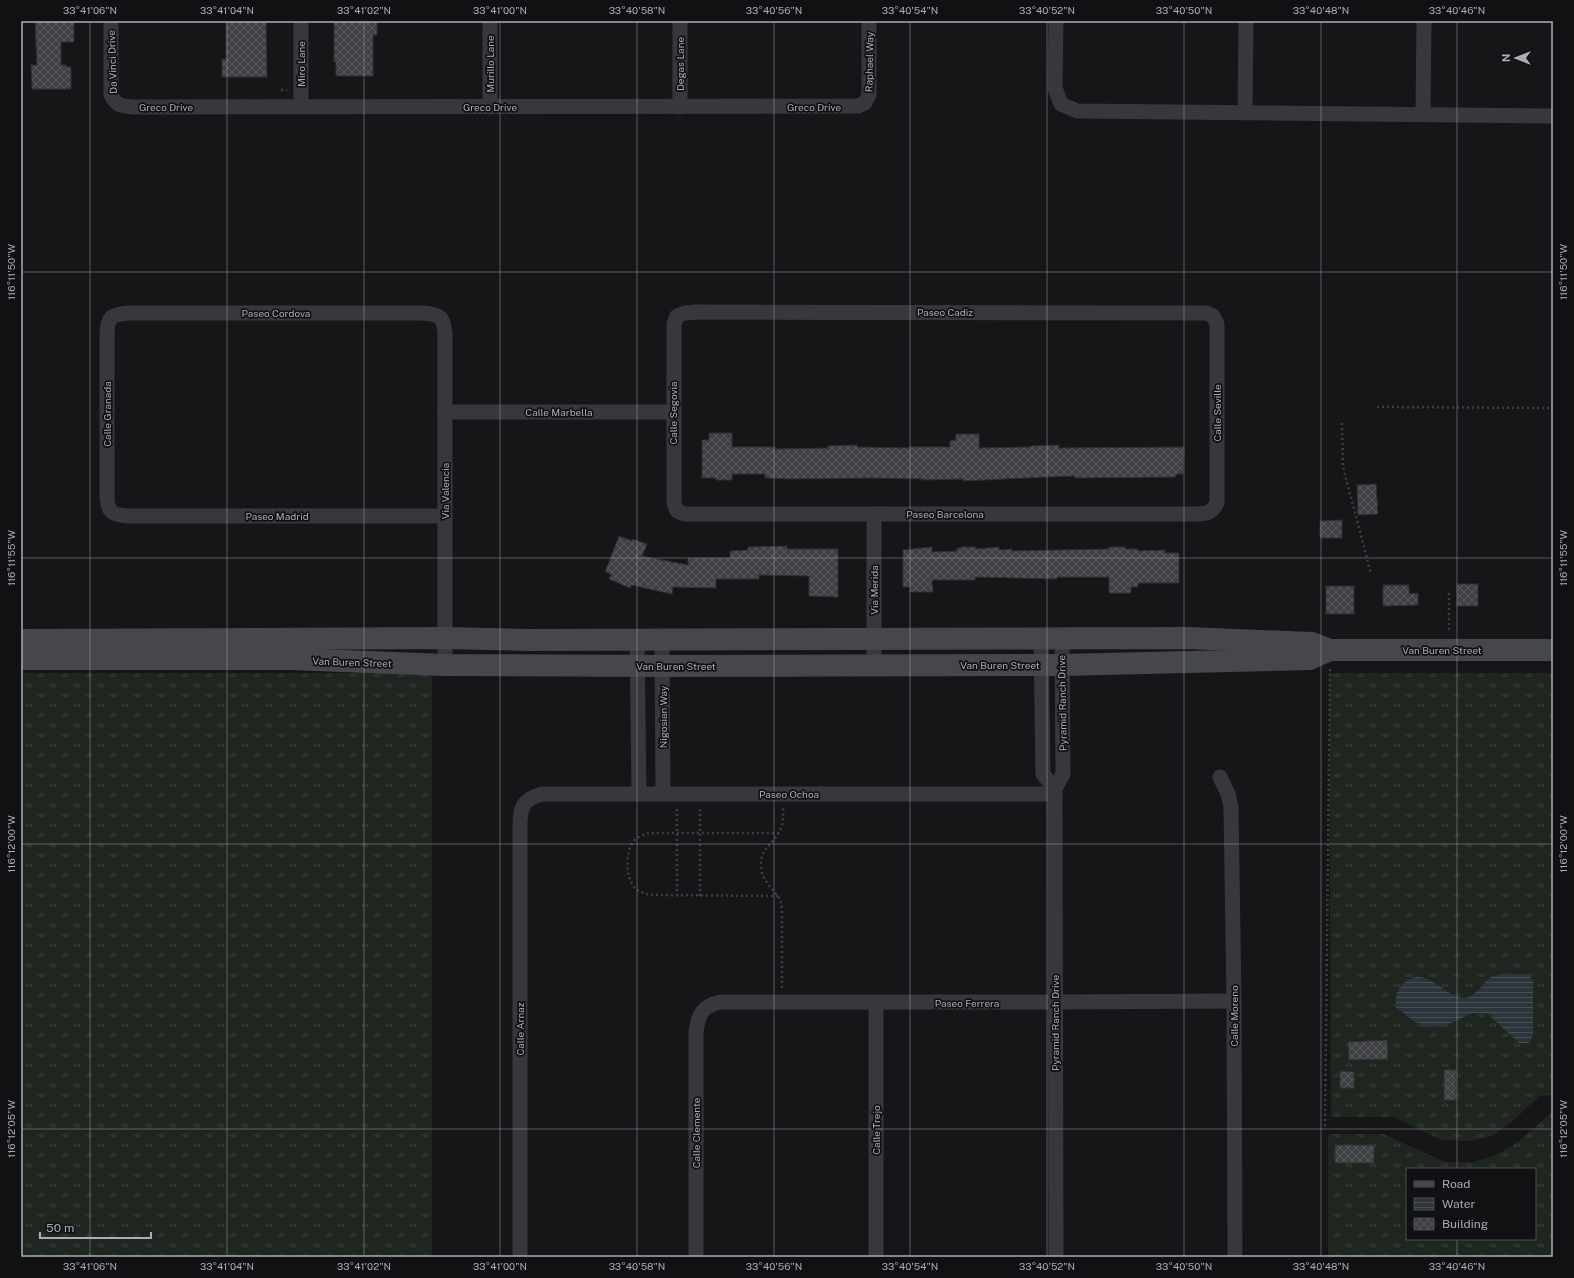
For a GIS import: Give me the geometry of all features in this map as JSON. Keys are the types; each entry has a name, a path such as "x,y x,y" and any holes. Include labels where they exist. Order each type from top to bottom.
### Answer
{"street":[{"name":"Da Vinci Drive","path":"111,21 111,95 115,103"},
{"name":"Miro Lane","path":"300,21 300,107"},
{"name":"Murillo Lane","path":"490,21 490,107"},
{"name":"Degas Lane","path":"680,21 680,107"},
{"name":"Raphael Way","path":"865,103 869,95 869,21"},
{"path":"1056,21 1055,88 1061,104 1078,111 1553,116"},
{"path":"1245,112 1246,21"},
{"path":"1423,114 1424,21"},
{"name":"Greco Drive","path":"115,103 122,106 133,107 847,107 858,106 865,103"},
{"name":"Paseo Cadiz","path":"677,316 685,313 696,312 1195,312 1206,313 1213,316"},
{"name":"Paseo Cordova","path":"111,317 118,314 129,313 422,313 434,314 441,317"},
{"name":"Calle Segovia","path":"677,316 674,324 673,412 674,503 677,510"},
{"name":"Calle Seville","path":"1213,316 1216,324 1217,335 1217,492 1216,503 1213,510"},
{"name":"Calle Granada","path":"111,317 107,324 107,504 111,512"},
{"name":"Via Valencia","path":"441,317 444,324 445,666"},
{"name":"Calle Marbella","path":"445,412 673,412"},
{"name":"Paseo Barcelona","path":"677,510 685,514 1206,514 1213,510"},
{"name":"Paseo Madrid","path":"111,512 118,515 129,516 445,516"},
{"name":"Via Merida","path":"874,514 874,665"},
{"name":"Van Buren Street","path":"21,640 445,638 637,640 1187,638 1312,643 1330,650 1553,650"},
{"name":"Pyramid Ranch Drive","path":"1051,638 1051,665 1043,774 1055,791"},
{"name":"Pyramid Ranch Drive","path":"1051,638 1051,665 1063,774 1055,791 1056,1257"},
{"name":"Nigosian Way","path":"662,639 663,794"},
{"path":"637,640 639,794"},
{"name":"Van Buren Street","path":"21,659 292,659 445,666 1051,665 1310,659 1330,650"},
{"name":"Calle Moreno","path":"1220,777 1228,794 1231,807 1234,1001 1235,1257"},
{"name":"Paseo Ochoa","path":"526,802 532,797 542,794 783,794 1055,791"},
{"name":"Calle Arnaz","path":"520,1257 520,812 526,802"},
{"name":"Paseo Ferrera","path":"703,1010 710,1004 720,1002 876,1003 1234,1001"},
{"name":"Calle Trejo","path":"876,1003 876,1257"},
{"name":"Calle Clemente","path":"696,1257 696,1032 698,1019 703,1010"}],"path":[{"path":"1377,407 1553,408"},
{"path":"1342,423 1343,467 1371,574"},
{"path":"1449,593 1449,650"},
{"path":"1325,1126 1330,650"},
{"path":"677,896 678,794"},
{"path":"700,794 700,896"},
{"path":"782,1002 782,909 778,896 768,886 760,867 765,848 779,833 783,823 783,794"},
{"path":"778,896 650,895 642,893 635,888 630,879 628,865 633,842 640,836 648,833 779,833"}],"green space":[{"path":"21,673 432,673 432,1257 21,1257"},
{"path":"1329,673 1553,673 1553,1095 1539,1096 1512,1122 1492,1136 1471,1141 1442,1140 1393,1117 1331,1117"},
{"path":"1553,1111 1553,1257 1328,1257 1328,1134 1383,1134 1445,1162 1474,1162 1496,1155 1518,1142"}],"water":[{"path":"1523,974 1529,976 1533,981 1533,1035 1529,1043 1519,1043 1487,1013 1473,1013 1444,1026 1426,1027 1415,1022 1396,1007 1397,992 1403,984 1412,978 1421,977 1429,980 1461,998 1469,997 1478,991 1487,980 1493,976"}],"building":[{"path":"35,21 74,21 74,42 61,42 61,65 71,67 71,89 32,89 31,65 37,65"},
{"path":"226,21 266,21 267,77 222,77 222,59 226,59"},
{"path":"334,21 377,21 377,35 373,35 373,76 336,76 336,62 334,62"},
{"path":"709,433 732,433 732,447 775,447 775,449 828,448 828,446 857,445 857,447 950,447 950,441 956,440 956,434 979,434 979,448 1059,445 1059,448 1184,447 1183,474 1176,474 1176,477 1075,478 1075,476 963,481 963,479 792,479 765,478 765,474 732,474 732,480 716,480 716,478 702,478 702,440 709,440"},
{"path":"1376,484 1378,514 1358,515 1357,485"},
{"path":"1342,520 1342,538 1320,538 1320,521"},
{"path":"619,536 632,541 632,539 647,544 642,556 688,565 688,558 730,558 730,551 748,550 748,547 787,546 787,549 838,549 838,597 809,596 809,576 759,575 759,579 716,579 716,588 673,587 672,594 631,585 630,588 609,579 611,574 605,572"},
{"path":"932,547 932,552 957,551 957,548 961,547 976,547 976,549 999,547 999,550 1012,549 1012,551 1109,549 1109,547 1125,547 1125,549 1138,549 1138,551 1165,550 1165,553 1179,553 1179,583 1138,583 1138,587 1131,587 1131,593 1109,593 1109,577 1057,577 1057,579 975,577 975,580 932,580 933,592 910,592 910,587 903,587 903,550"},
{"path":"1457,584 1478,584 1478,606 1457,606"},
{"path":"1383,585 1409,585 1409,594 1418,593 1418,605 1383,606"},
{"path":"1326,586 1354,586 1354,614 1326,614"},
{"path":"1387,1040 1388,1059 1349,1060 1348,1042"},
{"path":"1444,1070 1456,1070 1456,1100 1444,1100"},
{"path":"1340,1071 1354,1072 1354,1088 1340,1088"},
{"path":"1335,1145 1374,1145 1374,1163 1335,1163"}]}
